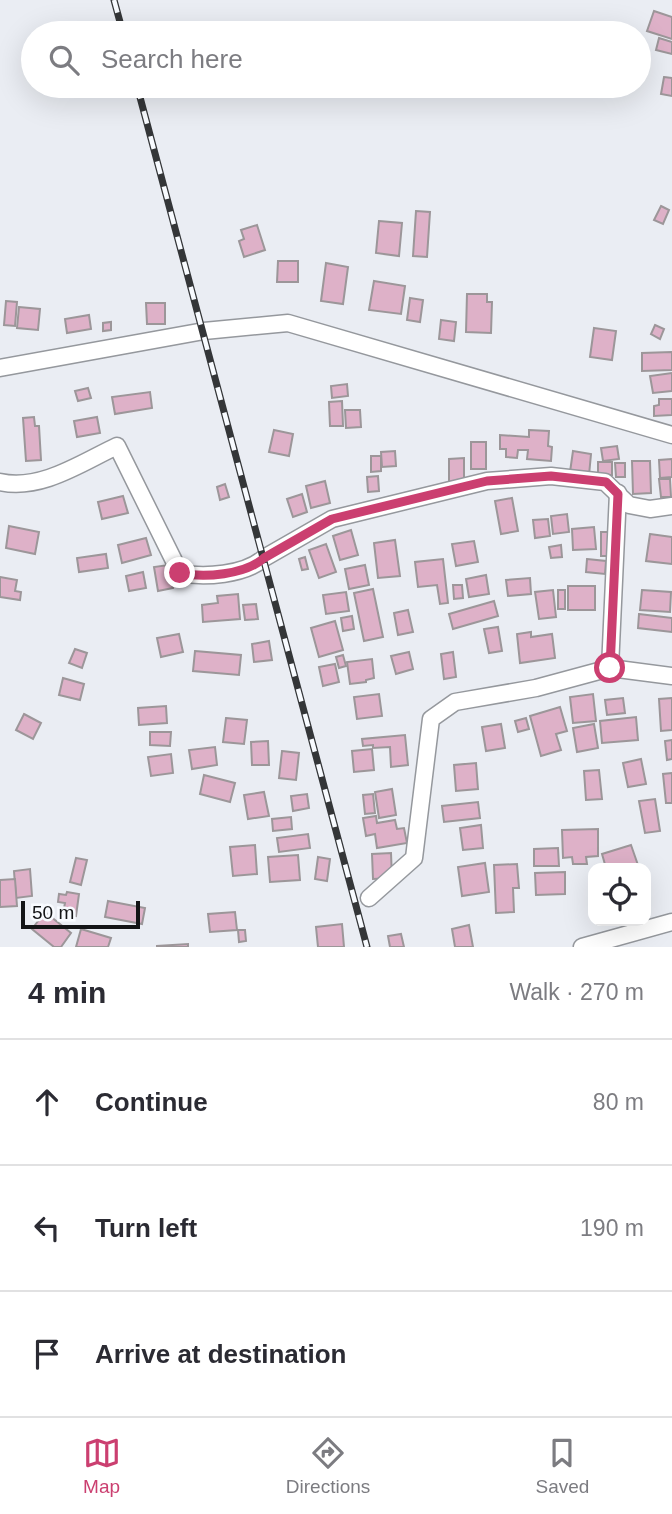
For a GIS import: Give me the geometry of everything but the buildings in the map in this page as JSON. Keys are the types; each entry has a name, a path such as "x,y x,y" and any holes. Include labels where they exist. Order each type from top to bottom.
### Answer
{"street":[{"path":"0,368 204,331 288,323 672,435"},
{"path":"0,482 15,486 57,476 117,446 180,573 201,577 255,566 264,558 332,519 487,481 551,476 606,482 629,505 650,509 672,506"},
{"path":"610,668 618,494"},
{"path":"369,898 414,858 432,719 455,702 536,688 610,668 672,676"},
{"path":"582,947 672,922"}],"railway":[{"path":"114,0 120,21"},
{"path":"140,98 367,947"}],"route":[{"path":"180,573 201,577 255,566 264,558 332,519 487,481 551,476 606,482 618,494 610,668"}]}
